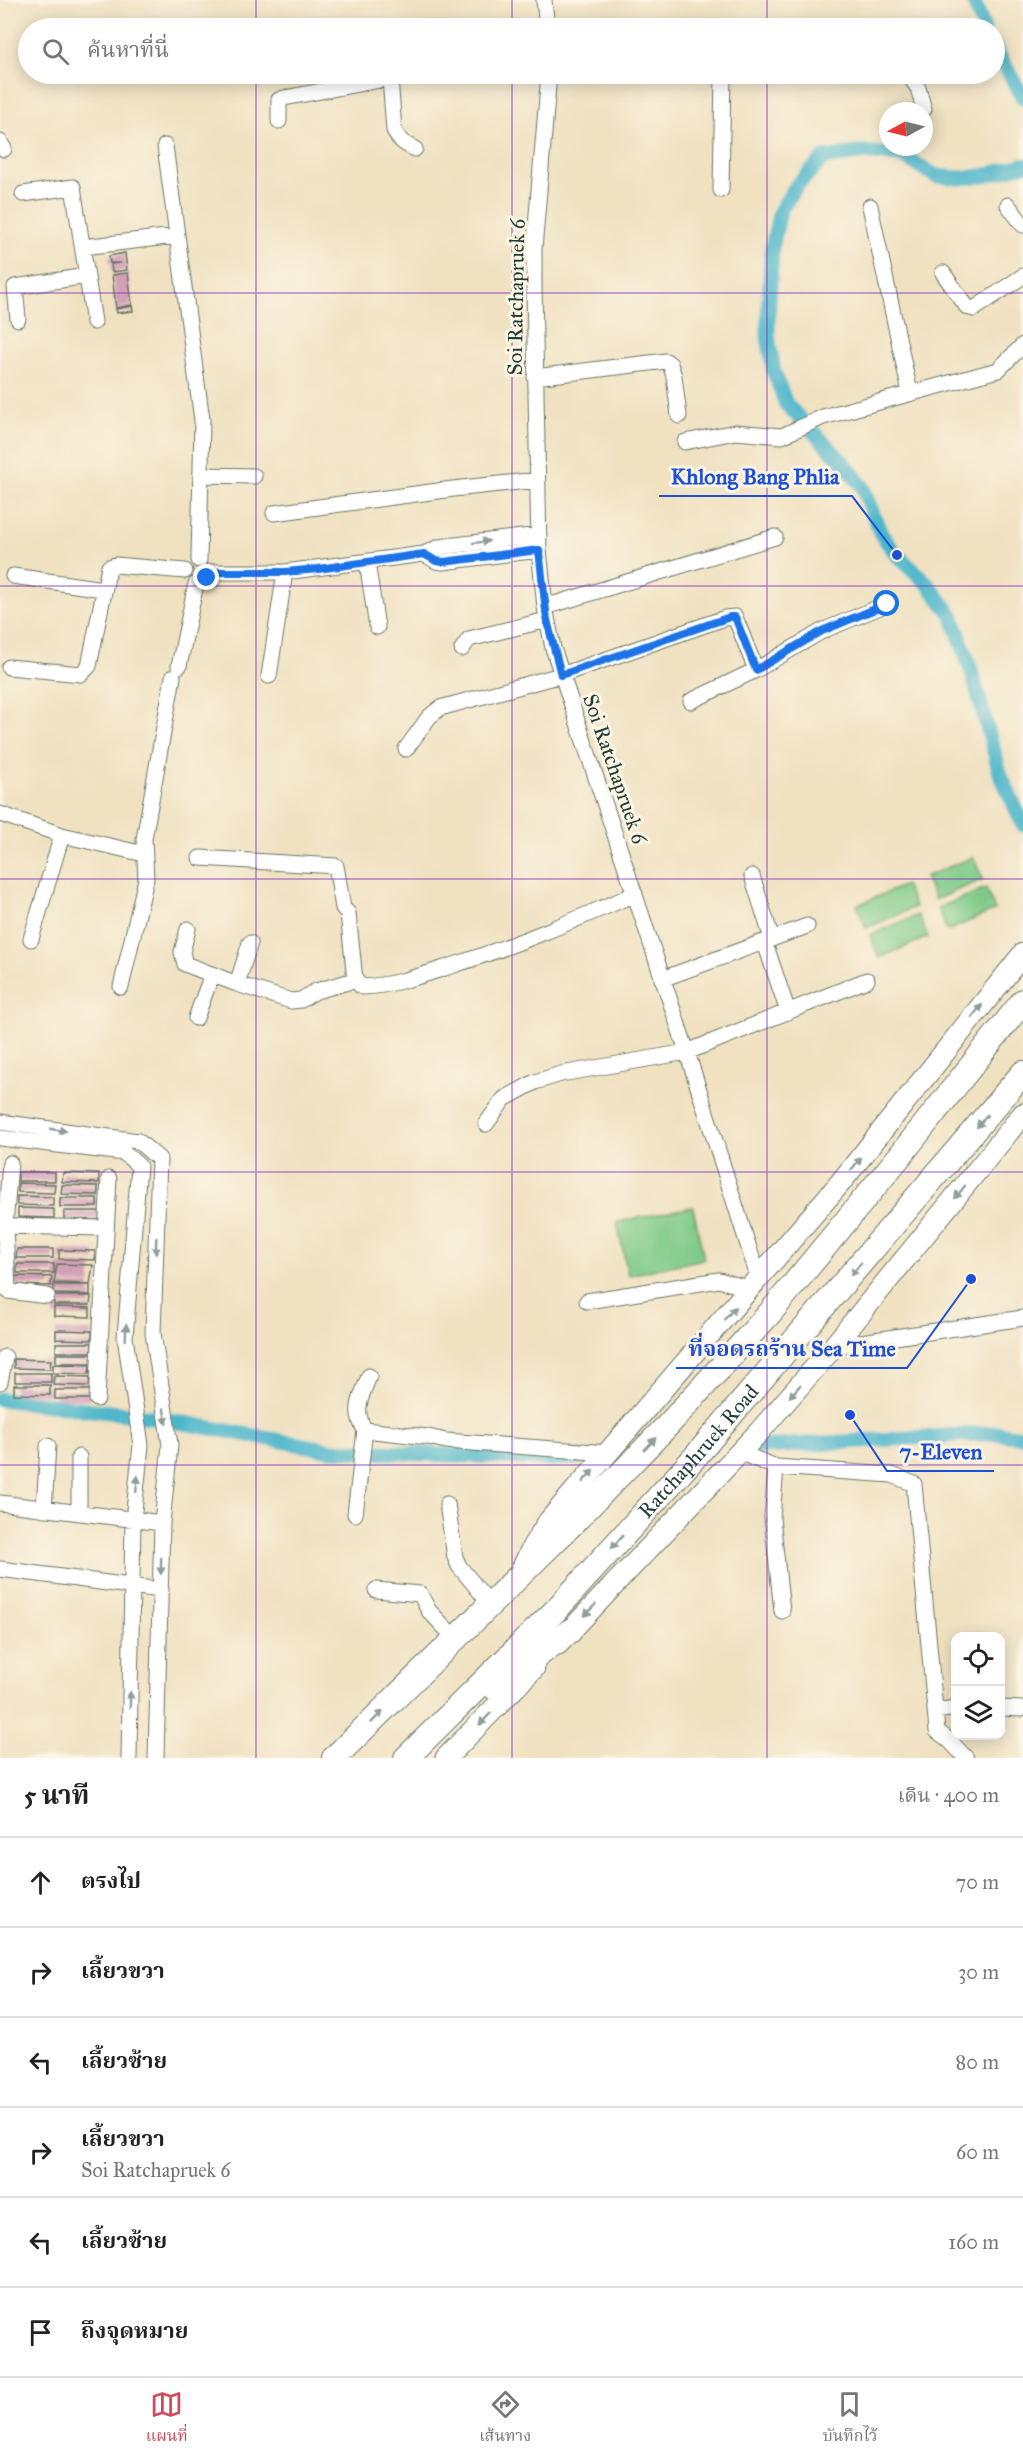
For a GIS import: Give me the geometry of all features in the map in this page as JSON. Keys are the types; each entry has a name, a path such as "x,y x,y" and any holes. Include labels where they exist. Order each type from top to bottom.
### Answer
{"main road":[{"name":"Ratchaphruek Road","path":"519,1575 533,1546 549,1521 755,1285 841,1182 1018,960"},
{"name":"Ratchaphruek Road","path":"334,1758 637,1458 770,1313 899,1157 1019,1005"},
{"name":"Ratchaphruek Road","path":"412,1752 555,1611 695,1457 1022,1074"},
{"name":"Ratchaphruek Road","path":"450,1756 675,1518 741,1453 834,1346 1023,1114"},
{"path":"412,1752 570,1631"}],"street":[{"path":"544,0 546,18"},
{"path":"279,121 279,100 358,84"},
{"path":"390,84 394,130 405,145 415,149"},
{"name":"Soi Ratchapruek 6","path":"548,84 534,249 539,542 546,613 561,675 687,1052 755,1285"},
{"path":"722,189 723,84"},
{"path":"915,84 922,102"},
{"path":"165,146 202,420 202,475 204,566 205,581 196,584 188,580 185,571 189,563 204,566 285,572 424,554 439,547 539,542"},
{"path":"23,194 73,187 94,322"},
{"path":"1008,205 1023,225"},
{"path":"870,206 910,393"},
{"path":"82,247 176,236"},
{"path":"943,273 967,307 974,309 1023,276"},
{"path":"18,319 15,287 87,276"},
{"path":"685,442 748,431 777,436 813,421 999,370 1023,345"},
{"path":"535,377 666,361 670,363 674,376 679,416"},
{"path":"202,475 254,476"},
{"path":"274,513 537,480"},
{"path":"462,649 470,639 775,537"},
{"path":"367,562 376,627"},
{"path":"9,667 76,675 87,671 109,567 115,565 185,571"},
{"path":"269,676 285,572"},
{"path":"13,576 103,589"},
{"path":"121,987 146,879 144,839 176,672 196,584"},
{"path":"691,701 756,670 822,631 887,604"},
{"path":"406,749 429,717 440,708 561,675 730,617 735,617 756,670"},
{"path":"0,814 62,835 144,854"},
{"path":"31,939 62,835"},
{"path":"200,858 249,859 278,864 336,866 343,908 348,913 355,980 360,986 366,987 418,976 546,933 635,894"},
{"path":"752,876 788,1012"},
{"path":"662,979 770,945 807,926"},
{"path":"189,929 182,952 185,964 237,984 291,1000 301,1000 326,987 355,980"},
{"path":"237,984 250,943"},
{"path":"196,1018 212,974"},
{"path":"486,1124 504,1099 535,1082 561,1074 687,1052 867,980"},
{"path":"0,1122 138,1141 159,1159 153,1333 170,1445 162,1523 156,1758"},
{"path":"0,1138 124,1153 139,1166 125,1337 141,1445 134,1520 129,1758"},
{"path":"10,1163 2,1226 8,1291 46,1296"},
{"path":"97,1400 109,1179"},
{"path":"2,1226 106,1228"},
{"path":"587,1300 719,1280 755,1285"},
{"path":"834,1346 1023,1318"},
{"path":"0,1382 5,1357"},
{"path":"355,1514 365,1430 357,1411 369,1376"},
{"path":"365,1430 446,1441 608,1453"},
{"path":"44,1509 48,1446"},
{"path":"741,1453 776,1467 892,1475 914,1484 928,1614 937,1731 966,1758"},
{"path":"79,1457 79,1513"},
{"path":"776,1467 772,1518 782,1611"},
{"path":"0,1503 162,1523"},
{"path":"447,1504 454,1557 490,1604"},
{"path":"0,1569 161,1590"},
{"path":"376,1590 420,1594 429,1611 455,1638"},
{"path":"1005,1708 1022,1709"},
{"path":"935,1711 951,1709"}],"green space":[{"path":"973,857 983,879 935,900 925,877"},
{"path":"905,885 915,907 866,928 857,905"},
{"path":"986,888 995,910 947,931 938,908"},
{"path":"918,915 928,937 879,958 870,935"},
{"path":"693,1207 704,1259 628,1275 617,1222"}],"building":[{"path":"125,253 127,270 112,272 111,264 120,263 110,263 109,256"},
{"path":"128,273 132,305 116,308 112,275"},
{"path":"132,306 133,311 117,313 116,309"},
{"path":"18,1172 55,1172 55,1181 18,1181"},
{"path":"63,1173 99,1174 99,1183 62,1182"},
{"path":"18,1183 55,1184 54,1193 18,1192"},
{"path":"62,1185 98,1186 98,1195 61,1194"},
{"path":"17,1196 53,1197 53,1206 17,1205"},
{"path":"60,1198 97,1198 97,1207 60,1207"},
{"path":"18,1208 54,1209 54,1218 18,1217"},
{"path":"64,1211 100,1211 100,1220 64,1220"},
{"path":"17,1249 53,1249 53,1258 16,1258"},
{"path":"59,1250 95,1251 95,1260 59,1259"},
{"path":"17,1264 54,1264 54,1273 17,1273"},
{"path":"57,1264 93,1265 90,1284 54,1283"},
{"path":"15,1276 52,1277 51,1286 15,1285"},
{"path":"54,1285 90,1285 90,1295 53,1294"},
{"path":"54,1296 91,1296 90,1305 54,1305"},
{"path":"54,1307 90,1308 90,1317 54,1316"},
{"path":"56,1330 92,1331 92,1340 56,1339"},
{"path":"56,1343 92,1343 92,1352 56,1352"},
{"path":"56,1354 92,1354 92,1363 56,1363"},
{"path":"14,1359 51,1360 50,1369 14,1368"},
{"path":"53,1364 90,1365 89,1374 53,1373"},
{"path":"15,1373 51,1373 51,1382 15,1382"},
{"path":"54,1376 90,1377 89,1386 53,1385"},
{"path":"14,1385 50,1385 50,1395 14,1394"},
{"path":"55,1390 91,1390 91,1399 55,1399"}],"waterway":[{"path":"973,0 980,18"},
{"path":"1005,66 1023,98"},
{"path":"1023,165 983,176 959,178 936,176 903,156 864,152 824,158 797,185 780,211 772,248 768,317 768,336 774,372 786,404 843,462 862,486 881,534 897,555 927,583 952,615 973,676 1000,773 1023,825"},
{"path":"0,1399 151,1417 330,1450 549,1459 579,1457"},
{"path":"760,1447 995,1433 1023,1437"}],"place":[{"name":"Khlong Bang Phlia","path":"897,555"},
{"name":"ที่จอดรถร้าน Sea Time","path":"971,1279"},
{"name":"7-Eleven","path":"850,1415"}],"route":[{"path":"207,578 208,572 285,572 424,554 443,562 539,550 547,620 561,675 730,617 735,617 756,670 822,631 887,604"}]}
